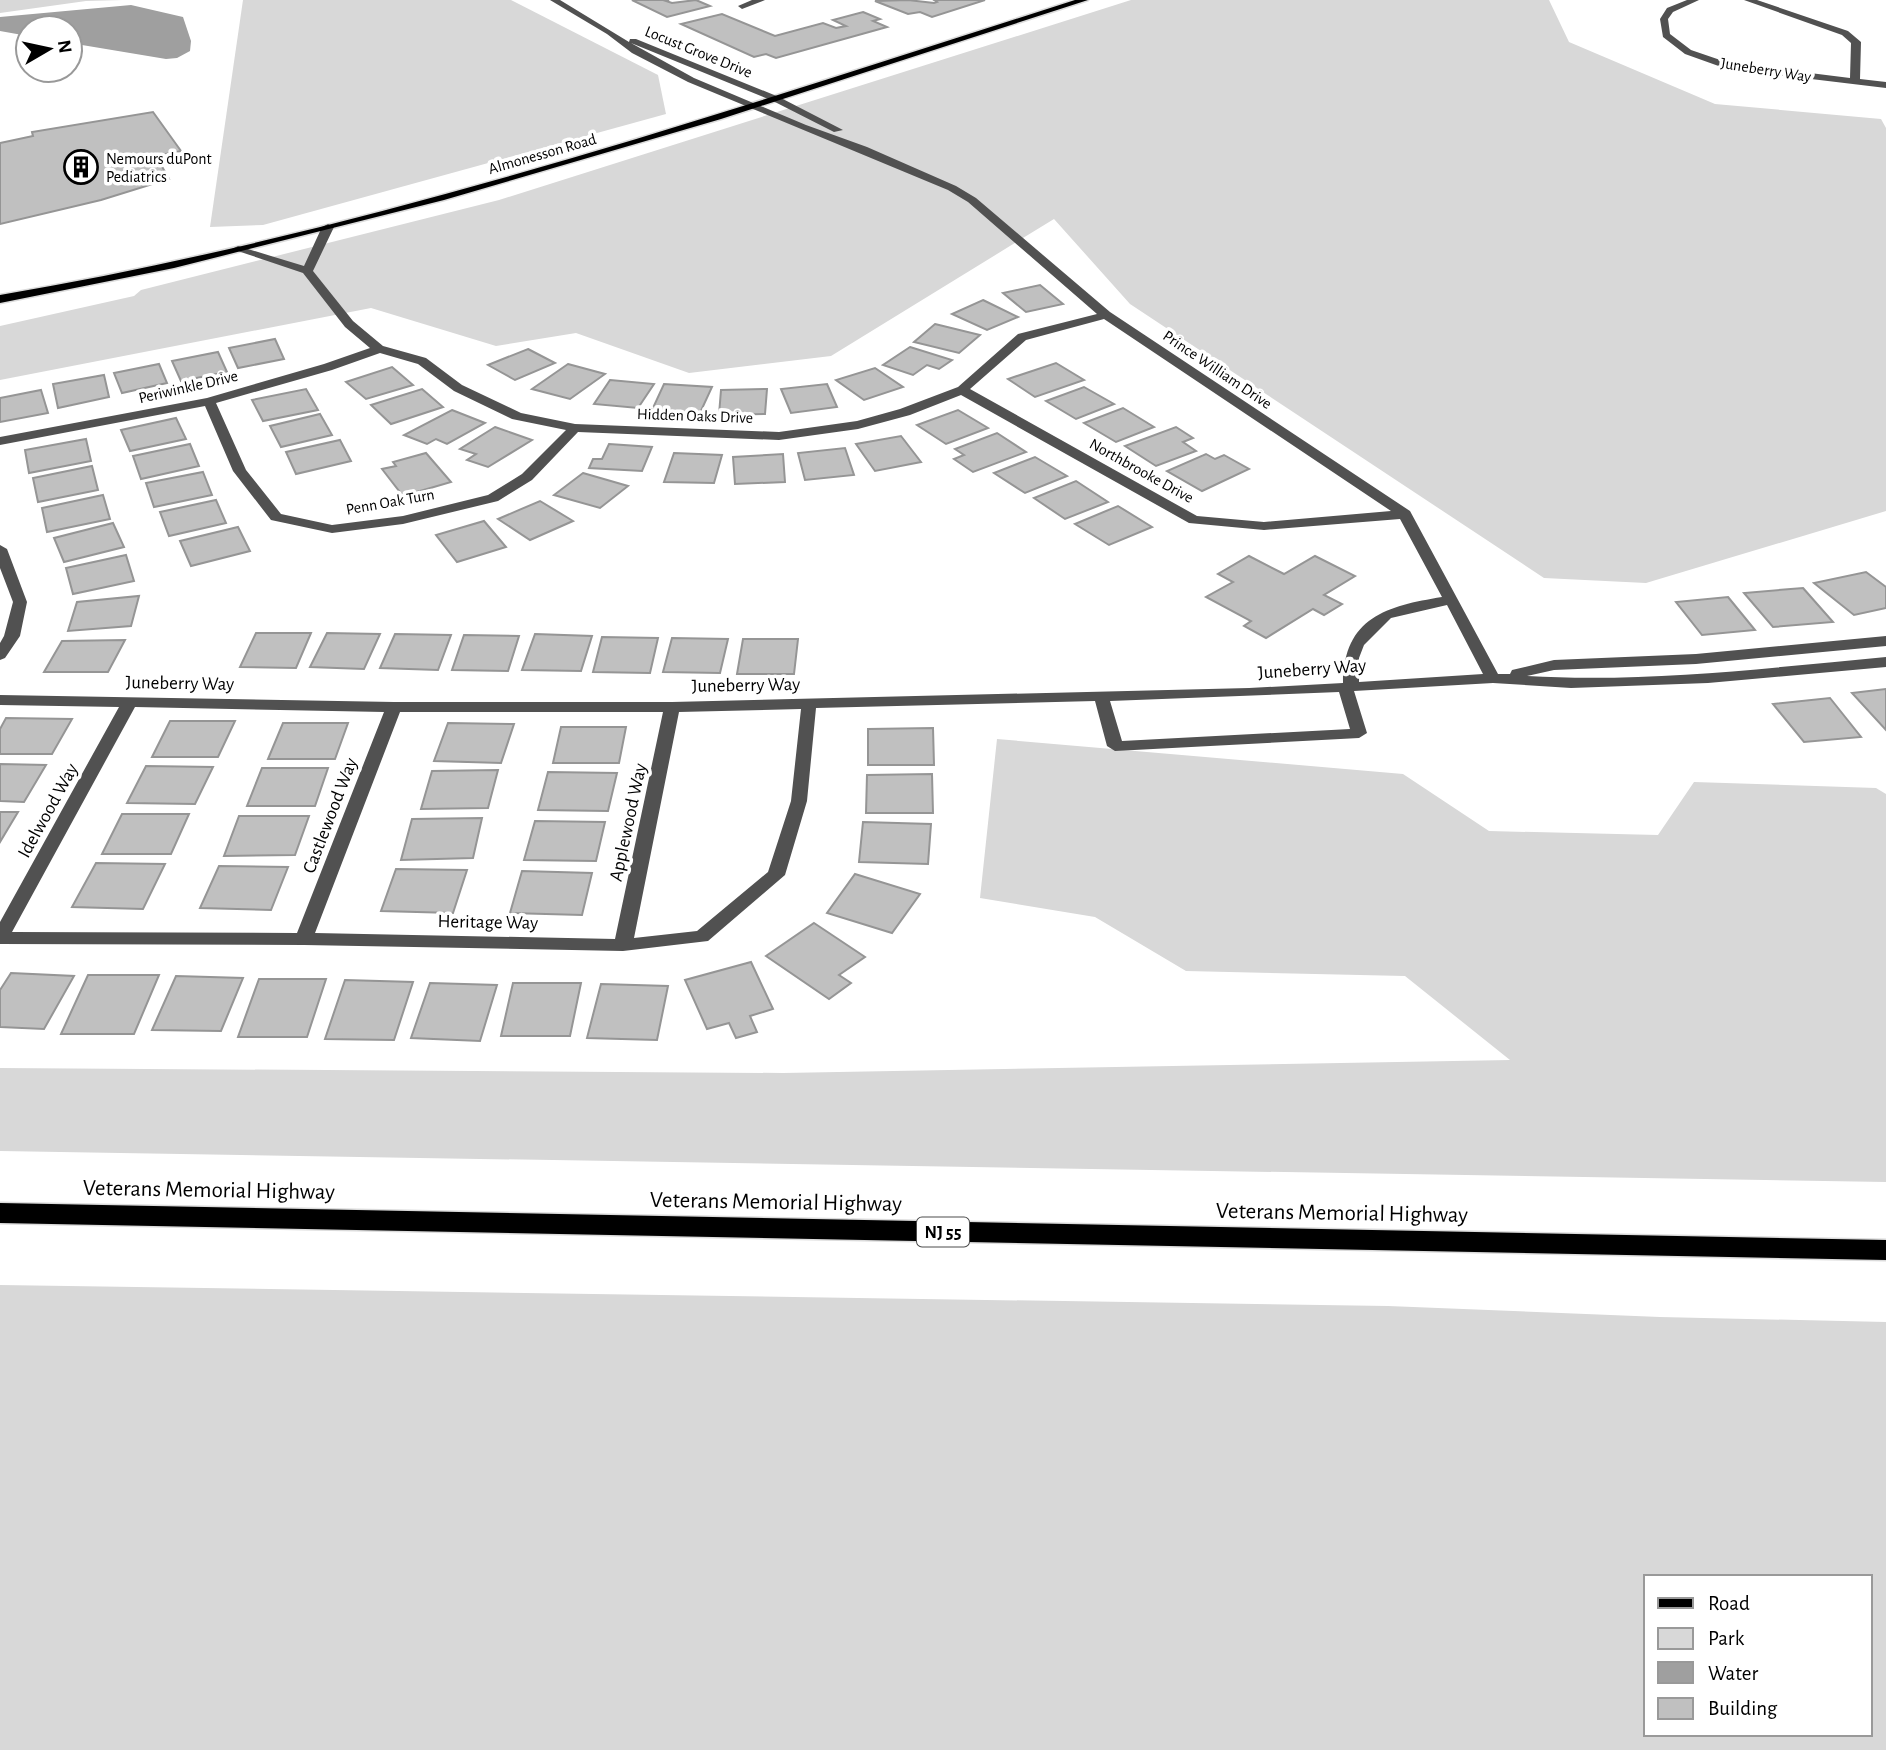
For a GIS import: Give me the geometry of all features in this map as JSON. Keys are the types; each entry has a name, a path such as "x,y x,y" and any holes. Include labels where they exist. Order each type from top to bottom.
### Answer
{"highway":[{"name":"Veterans Memorial Highway","path":"0,1213 1886,1250"}],"main road":[{"name":"Almonesson Road","path":"0,299 108,280 328,227 617,148 1084,0"}],"street":[{"name":"Locust Grove Drive","path":"554,0 658,64 752,107"},
{"path":"742,6 761,0"},
{"name":"Juneberry Way","path":"1695,0 1677,2 1664,19 1666,35 1688,52 1738,68 1886,85"},
{"path":"1748,0 1844,33 1856,42 1855,80"},
{"name":"Locust Grove Drive","path":"610,32 776,99"},
{"name":"Prince William Drive","path":"776,99 855,139 863,149"},
{"name":"Prince William Drive","path":"752,107 863,149 972,200 1105,315 1405,514 1493,678"},
{"path":"238,249 307,271 328,227"},
{"name":"Hidden Oaks Drive","path":"307,271 349,324 379,349 422,361 458,388 517,416 575,428 779,436 858,425 905,412 962,390 1021,337 1105,315"},
{"name":"Periwinkle Drive","path":"0,441 209,401 328,367 379,349"},
{"name":"Northbrooke Drive","path":"962,390 1194,520 1264,526 1405,514"},
{"name":"Penn Oak Turn","path":"209,401 240,471 276,517 332,528 403,520 493,498 527,477 575,428"},
{"path":"0,549 20,602 12,636 0,655"},
{"path":"1101,696 1115,746 1359,733 1348,687 1351,659 1357,643 1386,615 1410,607 1451,600"},
{"name":"Juneberry Way","path":"1493,678 1554,665 1696,659 1886,641"},
{"path":"1696,659 1708,678"},
{"name":"Juneberry Way","path":"0,699 394,707 673,707 1249,693 1493,678 1571,682 1708,678 1886,662"},
{"name":"Idelwood Way","path":"0,938 130,701"},
{"name":"Heritage Way","path":"0,938 304,939 623,945 702,937 776,876 799,800 809,704"},
{"name":"Castlewood Way","path":"304,939 394,707"},
{"name":"Applewood Way","path":"623,945 673,707"}],"green space":[{"path":"0,0 123,0 86,1 0,13"},
{"path":"243,0 511,0 658,75 666,114 263,225 210,227"},
{"path":"1131,0 1549,0 1569,42 1715,104 1881,119 1886,128 1886,511 1646,583 1544,578 1130,304 1054,219 831,356 689,373 576,333 496,346 371,308 0,380 0,326 134,296 141,290 499,200"},
{"path":"997,739 1403,774 1489,831 1658,835 1694,782 1876,788 1886,794 1886,1182 0,1151 0,1068 783,1073 1510,1060 1405,976 1186,971 1095,917 980,898"},
{"path":"0,1285 1388,1306 1660,1317 1886,1322 1886,1750 0,1750"}],"water":[{"path":"131,5 183,17 191,41 190,51 177,58 166,59 84,45 84,14 33,14"},
{"path":"14,16 14,34 0,31 0,17"}],"building":[{"path":"632,0 669,0 666,1 672,3 696,0 710,6 667,17"},
{"path":"908,0 934,3 937,2 934,0 985,0 932,17 920,12 908,14 875,1"},
{"path":"863,12 880,19 873,21 887,27 776,58 766,54 754,57 681,24 722,14 775,36 823,23 836,28 846,26 833,20"},
{"name":"Nemours duPont Pediatrics","path":"153,112 181,151 156,156 169,179 101,200 0,224 0,143 33,136 32,132"},
{"path":"1040,285 1063,304 1026,312 1003,293"},
{"path":"983,300 1018,317 987,330 952,314"},
{"path":"935,324 980,335 959,353 914,342"},
{"path":"275,339 284,359 238,368 229,348"},
{"path":"910,347 952,360 939,369 927,365 913,375 883,365"},
{"path":"528,349 555,363 515,380 488,365"},
{"path":"218,352 227,372 181,381 172,361"},
{"path":"1056,363 1084,380 1035,397 1008,379"},
{"path":"159,364 167,383 122,393 114,373"},
{"path":"568,364 605,374 570,399 532,389"},
{"path":"392,367 413,385 366,399 346,382"},
{"path":"875,368 903,387 864,400 836,380"},
{"path":"104,375 109,397 58,408 53,384"},
{"path":"610,380 654,384 638,408 594,404"},
{"path":"664,384 712,387 700,413 652,410"},
{"path":"827,384 837,407 791,413 781,389"},
{"path":"1084,387 1114,404 1076,419 1046,401"},
{"path":"306,389 318,410 263,421 252,400"},
{"path":"422,389 443,407 391,424 371,405"},
{"path":"767,389 765,414 719,415 721,390"},
{"path":"41,390 48,413 0,422 0,398"},
{"path":"1123,408 1154,427 1116,442 1084,423"},
{"path":"452,410 485,423 447,444 436,439 427,444 404,435"},
{"path":"958,410 988,428 946,444 917,425"},
{"path":"320,414 332,435 281,447 270,426"},
{"path":"176,418 186,439 130,451 121,430"},
{"path":"495,427 532,440 488,467 467,460 476,454 460,449"},
{"path":"1176,427 1193,438 1183,442 1196,451 1156,466 1125,446"},
{"path":"997,433 1026,452 973,472 954,459 964,455 955,449"},
{"path":"901,436 921,462 875,471 856,444"},
{"path":"86,439 91,461 29,473 25,450"},
{"path":"340,440 351,461 296,474 286,452"},
{"path":"190,444 199,466 141,479 133,456"},
{"path":"609,444 652,447 642,471 589,468 593,459 602,459"},
{"path":"845,448 854,475 805,480 798,453"},
{"path":"426,453 451,482 403,496 382,469 396,466 393,462"},
{"path":"674,453 722,455 714,483 664,482"},
{"path":"783,454 785,482 735,484 733,457"},
{"path":"1206,454 1215,459 1224,455 1249,469 1202,491 1167,471"},
{"path":"1035,457 1067,476 1025,493 994,473"},
{"path":"92,466 98,490 38,502 33,478"},
{"path":"203,472 212,495 154,507 146,483"},
{"path":"583,473 628,486 600,508 554,495"},
{"path":"1076,481 1108,502 1065,519 1034,498"},
{"path":"103,495 110,519 47,532 42,508"},
{"path":"216,500 226,523 169,536 160,512"},
{"path":"540,501 573,521 530,540 498,519"},
{"path":"1118,506 1152,527 1109,545 1075,524"},
{"path":"484,521 506,547 457,562 436,535"},
{"path":"113,523 124,547 64,562 54,538"},
{"path":"238,527 250,551 191,566 180,541"},
{"path":"126,555 134,581 73,594 66,568"},
{"path":"1249,556 1284,574 1315,556 1355,576 1324,595 1342,604 1324,615 1313,609 1266,638 1244,626 1251,621 1206,597 1233,582 1218,574"},
{"path":"1866,572 1886,587 1886,608 1854,615 1814,583"},
{"path":"1803,588 1833,622 1773,627 1744,593"},
{"path":"139,596 131,626 68,631 77,602"},
{"path":"1728,597 1755,630 1702,635 1676,602"},
{"path":"256,633 311,633 296,668 240,667"},
{"path":"327,633 380,634 364,669 310,667"},
{"path":"395,634 451,635 438,670 380,668"},
{"path":"535,634 592,636 581,671 522,670"},
{"path":"464,635 519,636 508,671 452,670"},
{"path":"602,637 658,638 650,673 593,672"},
{"path":"672,638 728,639 720,673 663,672"},
{"path":"743,639 798,639 794,674 737,674"},
{"path":"125,640 108,672 44,672 62,641"},
{"path":"1886,689 1886,730 1852,693"},
{"path":"1830,698 1861,737 1804,742 1773,704"},
{"path":"6,718 72,719 52,754 0,754 0,729"},
{"path":"170,721 235,721 218,757 152,757"},
{"path":"283,723 348,723 335,759 268,759"},
{"path":"448,723 514,724 501,763 434,761"},
{"path":"561,727 626,727 619,763 553,763"},
{"path":"933,728 934,765 868,765 868,729"},
{"path":"0,764 46,765 24,802 0,801"},
{"path":"146,766 213,767 195,804 127,803"},
{"path":"262,768 328,768 315,806 247,806"},
{"path":"498,770 488,808 421,809 432,771"},
{"path":"548,772 617,773 608,811 538,810"},
{"path":"932,774 933,813 866,813 867,775"},
{"path":"0,812 18,812 0,842"},
{"path":"122,814 189,814 171,854 102,854"},
{"path":"239,816 309,816 295,855 224,856"},
{"path":"482,818 473,858 401,860 412,819"},
{"path":"535,821 605,822 596,861 524,860"},
{"path":"863,822 931,824 928,864 859,862"},
{"path":"96,863 165,864 143,909 72,907"},
{"path":"219,866 288,867 271,910 200,908"},
{"path":"396,869 467,870 453,913 381,911"},
{"path":"522,871 592,873 582,915 510,913"},
{"path":"855,874 920,894 892,933 827,913"},
{"path":"814,923 865,957 839,975 851,983 829,999 766,956"},
{"path":"751,962 773,1009 750,1016 757,1032 736,1038 729,1023 707,1029 685,980"},
{"path":"11,973 74,976 44,1029 0,1027 0,990"},
{"path":"88,975 159,975 134,1034 61,1034"},
{"path":"176,976 243,978 221,1031 152,1030"},
{"path":"259,979 326,979 307,1037 238,1037"},
{"path":"345,980 413,982 394,1040 325,1039"},
{"path":"430,983 497,985 480,1041 411,1038"},
{"path":"513,983 581,983 570,1036 501,1036"},
{"path":"601,984 668,986 657,1040 587,1038"}],"place":[{"name":"Nemours duPont Pediatrics","path":"81,167"}]}
